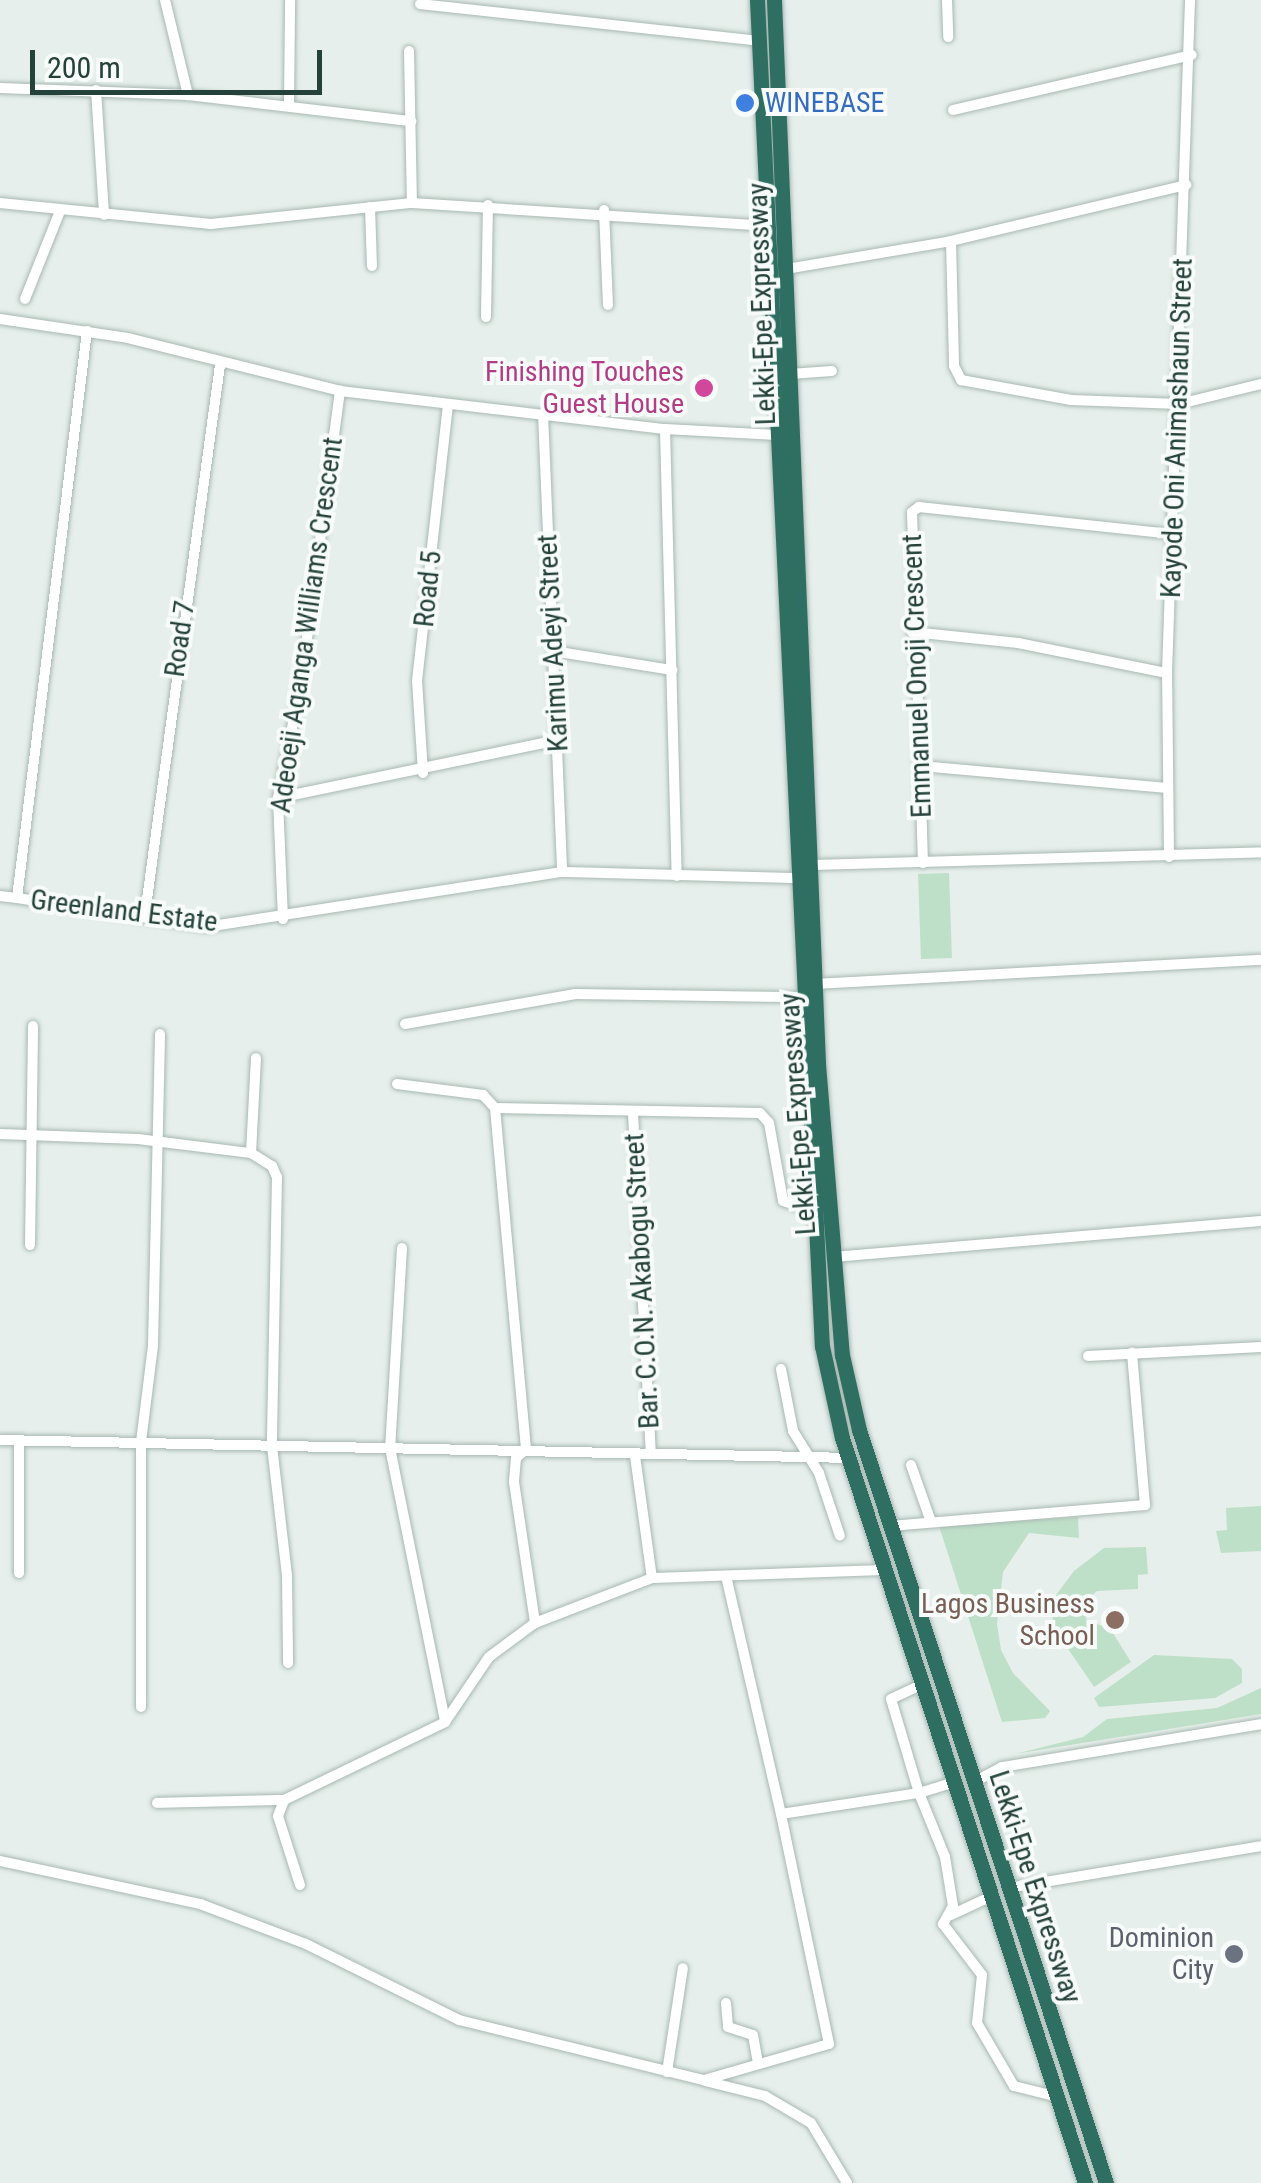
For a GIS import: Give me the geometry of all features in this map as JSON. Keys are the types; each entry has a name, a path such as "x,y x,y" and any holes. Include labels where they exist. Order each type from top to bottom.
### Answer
{"highway":[{"name":"Lekki-Epe Expressway","path":"757,0 777,436 810,864 832,1257 849,1394 1106,2183"},
{"name":"Lekki-Epe Expressway","path":"774,0 790,374 797,878 822,1346 849,1458 1086,2183"}],"street":[{"path":"165,0 188,96"},
{"path":"289,104 290,0"},
{"path":"946,0 948,36"},
{"name":"Kayode Oni Animashaun Street","path":"1169,857 1165,788 1167,673 1192,55 1190,0"},
{"path":"420,4 759,41"},
{"path":"409,51 412,203"},
{"path":"953,110 1192,55"},
{"path":"0,88 188,96 412,120"},
{"path":"96,90 104,215"},
{"path":"786,269 952,240 1186,184"},
{"path":"0,204 211,224 412,203 604,210 769,226"},
{"path":"486,317 488,205"},
{"path":"370,208 372,266"},
{"path":"604,210 608,305"},
{"path":"25,299 60,211"},
{"path":"952,240 954,366 961,380 1072,400 1179,404 1261,384"},
{"path":"0,319 172,348 220,365 340,390 665,430 777,436"},
{"name":"Greenland Estate","path":"86,331 17,898 145,914 206,927 283,919 562,872 797,878"},
{"name":"Road 7","path":"145,914 220,365"},
{"path":"790,374 832,371"},
{"name":"Adeoeji Aganga Williams Crescent","path":"283,919 278,798 301,683 340,390"},
{"name":"Road 5","path":"423,773 417,681 448,405"},
{"name":"Karimu Adeyi Street","path":"542,414 562,872"},
{"path":"665,430 677,876"},
{"name":"Emmanuel Onoji Crescent","path":"923,863 912,632 911,516 920,507 1172,534"},
{"path":"912,632 1018,644 1167,673"},
{"path":"553,651 672,670"},
{"path":"278,798 423,773 558,740"},
{"path":"920,766 1165,788"},
{"path":"810,864 1261,852"},
{"path":"0,896 17,898"},
{"path":"814,984 1261,960"},
{"path":"405,1024 575,994 802,997"},
{"path":"30,1245 33,1026"},
{"path":"141,1707 141,1442 153,1345 154,1141 160,1034"},
{"path":"251,1153 256,1058"},
{"name":"Bar. C.O.N. Akabogu Street","path":"397,1084 483,1095 495,1108 633,1113 651,1453"},
{"path":"495,1108 526,1449 513,1468 535,1623"},
{"path":"633,1113 760,1114 769,1123 783,1201 812,1211"},
{"path":"0,1134 154,1141 251,1153 263,1157 277,1177 272,1446 287,1575 288,1663"},
{"path":"832,1257 1261,1220"},
{"path":"402,1248 390,1448 445,1722"},
{"path":"1088,1356 1261,1347"},
{"path":"890,1526 930,1519 1145,1506 1132,1353"},
{"path":"781,1369 793,1431 819,1473 840,1536"},
{"path":"0,1440 849,1458"},
{"path":"19,1440 19,1573"},
{"path":"635,1456 652,1578"},
{"path":"911,1465 930,1519"},
{"path":"157,1804 284,1800 445,1722 489,1657 535,1623 652,1578 885,1570"},
{"path":"704,2080 829,2044 726,1576"},
{"path":"922,1684 891,1700 919,1794 945,1857 951,1916"},
{"path":"974,1782 1002,1766 1261,1724"},
{"path":"781,1814 919,1794 954,1782"},
{"path":"284,1800 278,1816 300,1884"},
{"path":"1008,1888 1261,1846"},
{"path":"0,1861 200,1904 306,1944 459,2020 765,2096 812,2122 848,2183"},
{"path":"992,1896 943,1924 982,1974 977,2023 1014,2086 1058,2097"},
{"path":"667,2072 683,1968"},
{"path":"726,2003 728,2028 752,2035 758,2062"}],"green space":[{"path":"949,873 952,958 921,959 918,874"},
{"path":"1261,1506 1261,1551 1221,1553 1216,1531 1227,1530 1226,1508"},
{"path":"1078,1517 1079,1538 1029,1533 1003,1572 997,1624 1001,1650 1013,1673 1050,1711 1045,1718 1002,1722 939,1526"},
{"path":"1146,1547 1148,1574 1138,1575 1138,1589 1097,1591 1084,1603 1086,1619 1111,1630 1131,1662 1094,1687 1052,1625 1056,1595 1074,1571 1104,1548"},
{"path":"1154,1655 1232,1659 1242,1669 1242,1683 1215,1698 1099,1707 1094,1698"},
{"path":"1261,1688 1261,1714 1015,1754 1083,1737 1107,1719 1217,1708"}],"place":[{"name":"WINEBASE","path":"745,103"},
{"name":"Finishing Touches Guest House","path":"704,388"},
{"name":"Lagos Business School","path":"1115,1620"},
{"name":"Dominion City","path":"1234,1954"}]}
